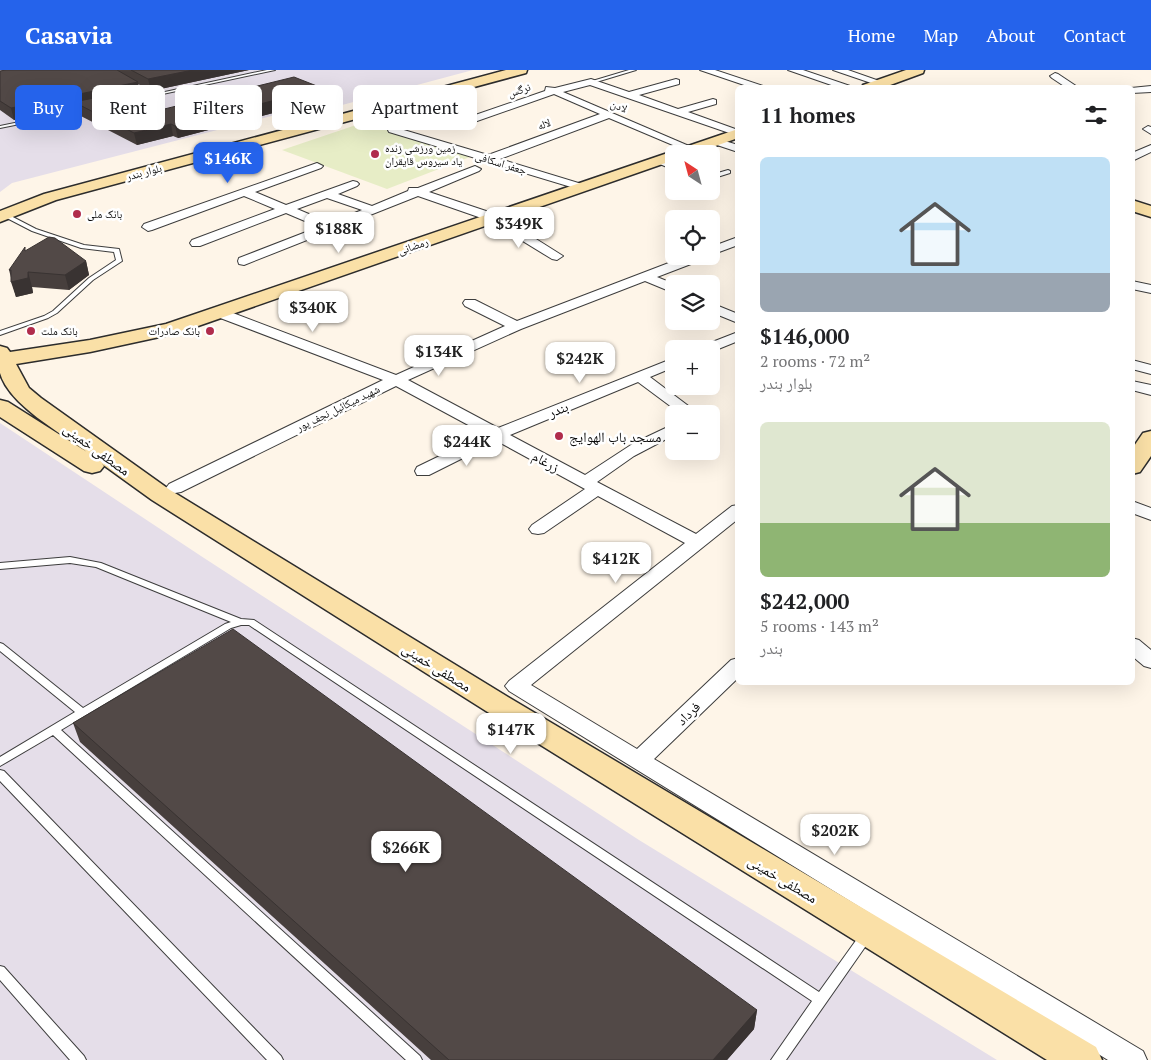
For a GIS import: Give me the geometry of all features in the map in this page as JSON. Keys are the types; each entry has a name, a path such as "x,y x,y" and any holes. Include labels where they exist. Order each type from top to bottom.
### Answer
{"main road":[{"name":"بلوار بندر","path":"343,114 496,70"},
{"name":"بلوار بندر","path":"343,114 521,70"},
{"path":"874,85 918,70"},
{"name":"بلوار بندر","path":"1,213 50,197 287,130"},
{"path":"703,145 735,134"},
{"name":"رمضانی","path":"1,351 49,353 150,334 220,313 581,188 665,162"},
{"path":"1135,206 1151,212"},
{"name":"مصطفی خمینی","path":"1,351 20,391 161,495 496,704 1082,1060"},
{"name":"مصطفی خمینی","path":"0,407 173,518 1050,1060"},
{"path":"1135,462 1151,438"}],"street":[{"path":"705,70 756,85"},
{"path":"793,70 842,85"},
{"path":"838,70 874,85"},
{"path":"1055,76 1070,85"},
{"name":"نرگس","path":"477,118 554,91 590,82"},
{"path":"590,82 735,132"},
{"path":"630,95 676,82"},
{"name":"لادن","path":"538,84 671,145"},
{"path":"1135,90 1151,89"},
{"path":"678,112 713,102"},
{"name":"لاله","path":"489,159 608,115"},
{"name":"جعفر اسکافی","path":"393,130 581,188"},
{"path":"715,141 735,148"},
{"path":"1135,156 1151,148"},
{"path":"148,227 316,166"},
{"path":"244,261 475,168"},
{"path":"196,243 353,184"},
{"path":"400,186 494,218 557,256"},
{"path":"244,192 330,227"},
{"path":"328,194 373,210"},
{"path":"720,248 735,242"},
{"name":"شهید میکائیل نجف پور","path":"175,488 396,380 516,326 677,265"},
{"path":"647,277 665,286"},
{"path":"1135,286 1151,289"},
{"path":"470,303 516,326"},
{"path":"720,311 735,318"},
{"name":"زرغام","path":"220,313 396,380 696,542"},
{"path":"720,344 735,337"},
{"path":"1135,365 1151,370"},
{"name":"بندر","path":"423,471 498,434 665,366"},
{"path":"639,376 679,405"},
{"path":"1135,386 1151,390"},
{"path":"538,528 592,485 622,456 665,433"},
{"path":"1135,507 1151,514"},
{"path":"735,512 516,686 1133,1060"},
{"path":"1135,648 1151,661"},
{"name":"فرداد","path":"638,761 735,668"}],"lane":[{"path":"165,92 273,70"},
{"path":"590,82 634,70"},
{"path":"0,127 92,108"},
{"path":"720,174 728,172"},
{"path":"1,213 34,230 82,247 117,250 119,260 91,279 55,312 1,351"},
{"path":"0,566 70,560 98,565 240,622"},
{"path":"0,762 228,626 240,622 251,622 820,1000"},
{"path":"0,646 83,714"},
{"path":"54,731 414,1060"},
{"path":"0,774 276,1060"},
{"path":"778,1060 861,943"},
{"path":"0,971 79,1060"}],"shaded area":[{"path":"0,70 473,70 417,85 353,85 353,102 343,105 343,85 272,85 272,116 262,118 262,85 175,85 175,130 217,130 12,183 0,192"},
{"path":"0,423 204,558 639,840 997,1060 0,1060"}],"green space":[{"name":"زمین ورزشی زنده یاد سیروس قایقران","path":"353,126 353,130 389,130 470,157 387,189 282,150"}],"building":[{"path":"117,70 138,82 123,85 92,85 92,91 82,93 82,85 15,85 15,107 11,108 0,101 0,71"},
{"path":"131,70 193,70 148,79"},
{"path":"294,77 314,85 272,85 272,101 262,104 262,85"},
{"path":"92,98 92,111 82,106 82,100"},
{"path":"175,106 175,126 171,124 165,125 165,109"},
{"path":"128,130 146,130 134,133"},
{"path":"49,237 55,238 86,261 65,275 28,272 28,278 11,282 11,270 9,270 25,247 25,251"},
{"path":"233,629 757,1010 713,1060 449,1060 73,723"}],"place":[{"name":"زمین ورزشی زنده یاد سیروس قایقران","path":"375,154"},
{"name":"بانک ملی","path":"77,214"},
{"name":"بانک ملت","path":"31,331"},
{"name":"بانک صادرات","path":"210,331"},
{"name":"مسجد باب الهوایج","path":"559,436"}]}
